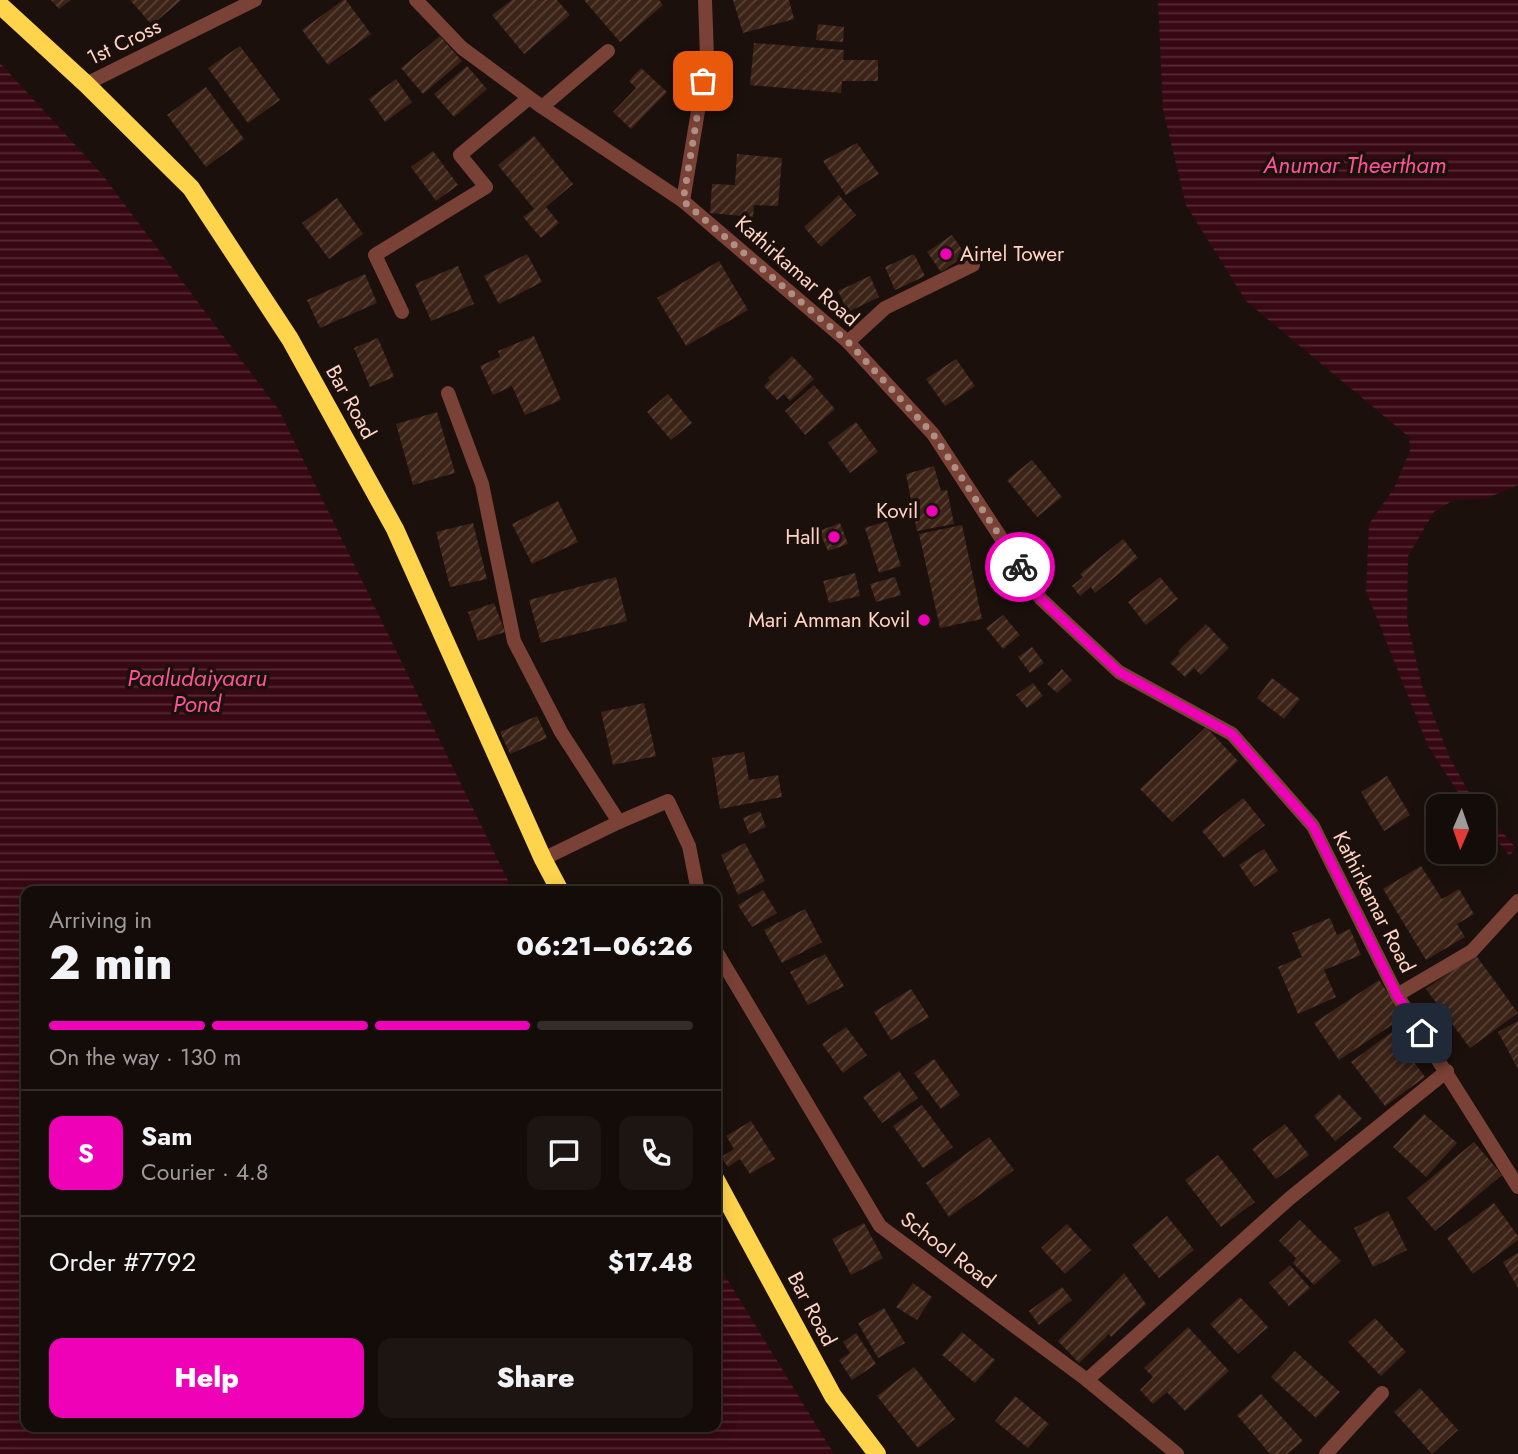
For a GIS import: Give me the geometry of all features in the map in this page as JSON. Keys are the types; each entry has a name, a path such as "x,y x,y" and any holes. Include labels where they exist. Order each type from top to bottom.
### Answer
{"main road":[{"name":"Bar Road","path":"0,5 86,84 191,188 290,339 395,529 557,886"},
{"name":"Bar Road","path":"721,1189 832,1396 877,1454"}],"street":[{"name":"1st Cross","path":"86,84 255,0"},
{"name":"Kathirkamar Road","path":"416,0 462,48 529,98 683,201 848,342 933,434 1041,599 1119,672 1232,734 1313,826 1397,995 1518,1187"},
{"path":"683,201 707,57 705,0"},
{"path":"542,107 608,51"},
{"path":"402,312 375,256 486,187 460,155 529,98"},
{"path":"848,342 885,308 973,265"},
{"path":"448,393 482,484 514,641 561,732 619,822"},
{"path":"543,859 668,801 689,846 697,886"},
{"path":"1397,995 1472,951 1518,901"},
{"name":"School Road","path":"721,959 880,1226 1087,1380 1177,1454"},
{"path":"1087,1380 1290,1198 1447,1072"},
{"path":"1326,1454 1382,1393"}],"water":[{"name":"Anumar Theertham","path":"1158,0 1518,0 1518,485 1485,499 1454,500 1434,512 1408,556 1407,620 1422,686 1449,756 1470,794 1459,794 1428,746 1366,591 1369,524 1394,488 1410,451 1409,437 1246,301 1186,205 1163,110"},
{"name":"Paaludaiyaaru Pond","path":"0,63 101,173 279,410 511,886 21,886 21,1432 721,1432 721,1269 834,1454 0,1454"},
{"path":"1496,825 1515,847 1510,856 1496,839"}],"building":[{"path":"51,0 71,0 59,9"},
{"path":"130,0 181,0 152,25"},
{"path":"346,0 371,34 328,65 302,30"},
{"path":"512,0 557,0 570,15 524,54 492,15"},
{"path":"584,0 659,0 663,5 620,42"},
{"path":"733,0 789,0 794,19 743,33"},
{"path":"818,24 844,27 843,42 816,40"},
{"path":"440,36 462,61 423,94 401,68"},
{"path":"754,43 844,50 843,60 878,60 878,81 842,81 841,93 750,85"},
{"path":"240,46 280,100 248,123 208,68"},
{"path":"467,66 487,89 454,117 434,94"},
{"path":"641,68 667,92 631,129 613,112 636,88 629,81"},
{"path":"396,79 412,102 385,122 369,99"},
{"path":"206,87 244,139 206,167 167,115"},
{"path":"534,136 573,184 546,207 559,223 541,238 523,217 534,209 498,165"},
{"path":"857,143 879,174 846,195 823,161"},
{"path":"433,151 458,185 436,201 411,167"},
{"path":"737,154 782,158 778,206 754,205 753,217 710,213 712,184 735,185"},
{"path":"839,195 856,215 821,247 804,227"},
{"path":"337,198 363,234 329,259 302,223"},
{"name":"Airtel Tower","path":"952,235 966,255 941,272 927,252"},
{"path":"527,254 542,282 499,304 484,276"},
{"path":"914,254 925,276 895,290 885,267"},
{"path":"719,261 748,310 686,346 657,298"},
{"path":"458,266 474,304 431,321 415,284"},
{"path":"365,274 377,303 320,328 307,300"},
{"path":"870,276 879,297 848,312 838,291"},
{"path":"534,336 561,400 525,415 512,386 493,395 480,366 500,357 498,351"},
{"path":"378,338 394,377 370,387 354,348"},
{"path":"792,356 814,379 790,401 784,394 777,400 764,386 770,380 768,378"},
{"path":"956,359 975,386 945,406 926,379"},
{"path":"814,385 835,409 805,435 785,411"},
{"path":"668,394 692,423 671,440 647,412"},
{"path":"437,412 455,473 413,485 396,424"},
{"path":"856,422 878,452 850,473 828,443"},
{"path":"1032,460 1062,497 1037,517 1007,480"},
{"name":"Kovil","path":"934,466 941,491 947,490 954,524 917,531 906,474"},
{"path":"558,501 578,542 532,564 512,524"},
{"path":"887,521 901,566 879,573 865,528"},
{"path":"473,523 487,579 450,587 436,532"},
{"name":"Hall","path":"840,523 848,544 828,551 819,531"},
{"path":"962,525 982,619 940,628 919,534"},
{"path":"1123,539 1138,558 1095,593 1091,587 1080,596 1072,586 1083,577 1080,574"},
{"path":"855,573 860,596 829,603 823,581"},
{"path":"616,577 627,621 541,643 529,600"},
{"path":"895,577 901,595 876,602 870,584"},
{"path":"1160,577 1178,599 1146,625 1128,602"},
{"path":"494,603 505,632 478,641 468,612"},
{"path":"1003,615 1020,635 1003,649 986,628"},
{"path":"1206,624 1229,648 1201,675 1194,668 1185,677 1170,663 1180,653 1178,651"},
{"path":"1032,647 1044,663 1030,673 1018,657"},
{"path":"1062,669 1072,680 1057,693 1047,684"},
{"path":"1272,678 1300,699 1284,719 1257,698"},
{"path":"1033,683 1043,696 1027,708 1016,695"},
{"path":"644,703 656,756 613,765 601,712"},
{"path":"537,716 547,738 510,754 500,732"},
{"path":"1206,727 1238,761 1172,822 1140,789"},
{"path":"744,752 749,780 778,775 782,797 720,809 712,758"},
{"path":"1387,776 1410,815 1384,831 1361,792"},
{"path":"1243,798 1265,825 1224,858 1202,831"},
{"path":"760,811 766,827 749,834 743,818"},
{"path":"745,843 765,881 738,895 721,855"},
{"path":"1264,849 1278,871 1254,887 1239,865"},
{"path":"1421,866 1442,899 1459,889 1474,914 1457,924 1465,937 1426,960 1383,889"},
{"path":"763,890 777,913 752,927 738,905"},
{"path":"805,909 822,942 782,963 764,930"},
{"path":"1330,918 1337,935 1350,929 1361,955 1324,970 1336,997 1298,1014 1278,967 1302,957 1292,933"},
{"path":"825,954 844,986 808,1005 790,972"},
{"path":"1475,954 1518,1013 1470,1048 1426,989"},
{"path":"1379,980 1404,1017 1339,1060 1314,1023"},
{"path":"911,989 929,1017 891,1040 874,1012"},
{"path":"1518,1021 1518,1069 1498,1032"},
{"path":"846,1027 867,1055 843,1073 822,1044"},
{"path":"1392,1032 1425,1077 1385,1106 1351,1062"},
{"path":"934,1059 960,1095 941,1109 914,1073"},
{"path":"899,1071 918,1098 882,1123 863,1097"},
{"path":"1339,1094 1362,1119 1335,1141 1314,1116"},
{"path":"922,1105 953,1147 923,1168 893,1126"},
{"path":"1424,1114 1457,1143 1426,1177 1393,1147"},
{"path":"751,1121 775,1159 750,1174 740,1159 728,1167 721,1157 734,1149 726,1136"},
{"path":"1285,1124 1309,1155 1276,1179 1252,1149"},
{"path":"989,1137 1014,1170 949,1217 926,1183"},
{"path":"1474,1142 1502,1175 1435,1231 1407,1198"},
{"path":"1218,1155 1255,1202 1221,1227 1185,1180"},
{"path":"1494,1203 1518,1236 1518,1240 1473,1274 1447,1238"},
{"path":"1388,1211 1407,1250 1373,1267 1354,1228"},
{"path":"1167,1216 1194,1250 1159,1278 1132,1245"},
{"path":"1300,1220 1341,1261 1314,1285 1293,1263 1296,1258 1279,1241"},
{"path":"864,1223 883,1258 851,1275 832,1239"},
{"path":"1067,1224 1091,1250 1065,1274 1041,1248"},
{"path":"1518,1253 1518,1288 1503,1262"},
{"path":"1290,1265 1310,1288 1289,1306 1269,1283"},
{"path":"1124,1273 1146,1304 1079,1363 1058,1341"},
{"path":"913,1283 932,1297 917,1320 896,1307"},
{"path":"1062,1287 1072,1300 1039,1325 1029,1311"},
{"path":"1240,1297 1268,1327 1238,1354 1210,1324"},
{"path":"884,1308 905,1343 878,1358 858,1323"},
{"path":"1375,1318 1406,1352 1381,1376 1348,1342"},
{"path":"1188,1327 1229,1371 1185,1411 1167,1392 1153,1404 1140,1390 1153,1377 1144,1368"},
{"path":"962,1332 995,1360 975,1383 942,1355"},
{"path":"856,1333 876,1364 852,1380 839,1360 850,1353 843,1342"},
{"path":"1295,1351 1340,1392 1316,1418 1271,1377"},
{"path":"914,1367 955,1419 918,1448 877,1396"},
{"path":"1420,1388 1458,1430 1432,1454 1394,1412"},
{"path":"1261,1394 1303,1441 1287,1454 1270,1454 1237,1415"},
{"path":"1015,1396 1049,1424 1028,1448 995,1421"}],"way so far":[{"path":"703,81 683,201 848,342 933,434 1020,567"}],"place":[{"name":"Airtel Tower","path":"946,254"},
{"name":"Kovil","path":"932,511"},
{"name":"Hall","path":"834,537"},
{"name":"Mari Amman Kovil","path":"924,620"}],"route":[{"path":"1020,567 1041,599 1119,672 1232,734 1313,826 1397,995 1422,1033"}]}
